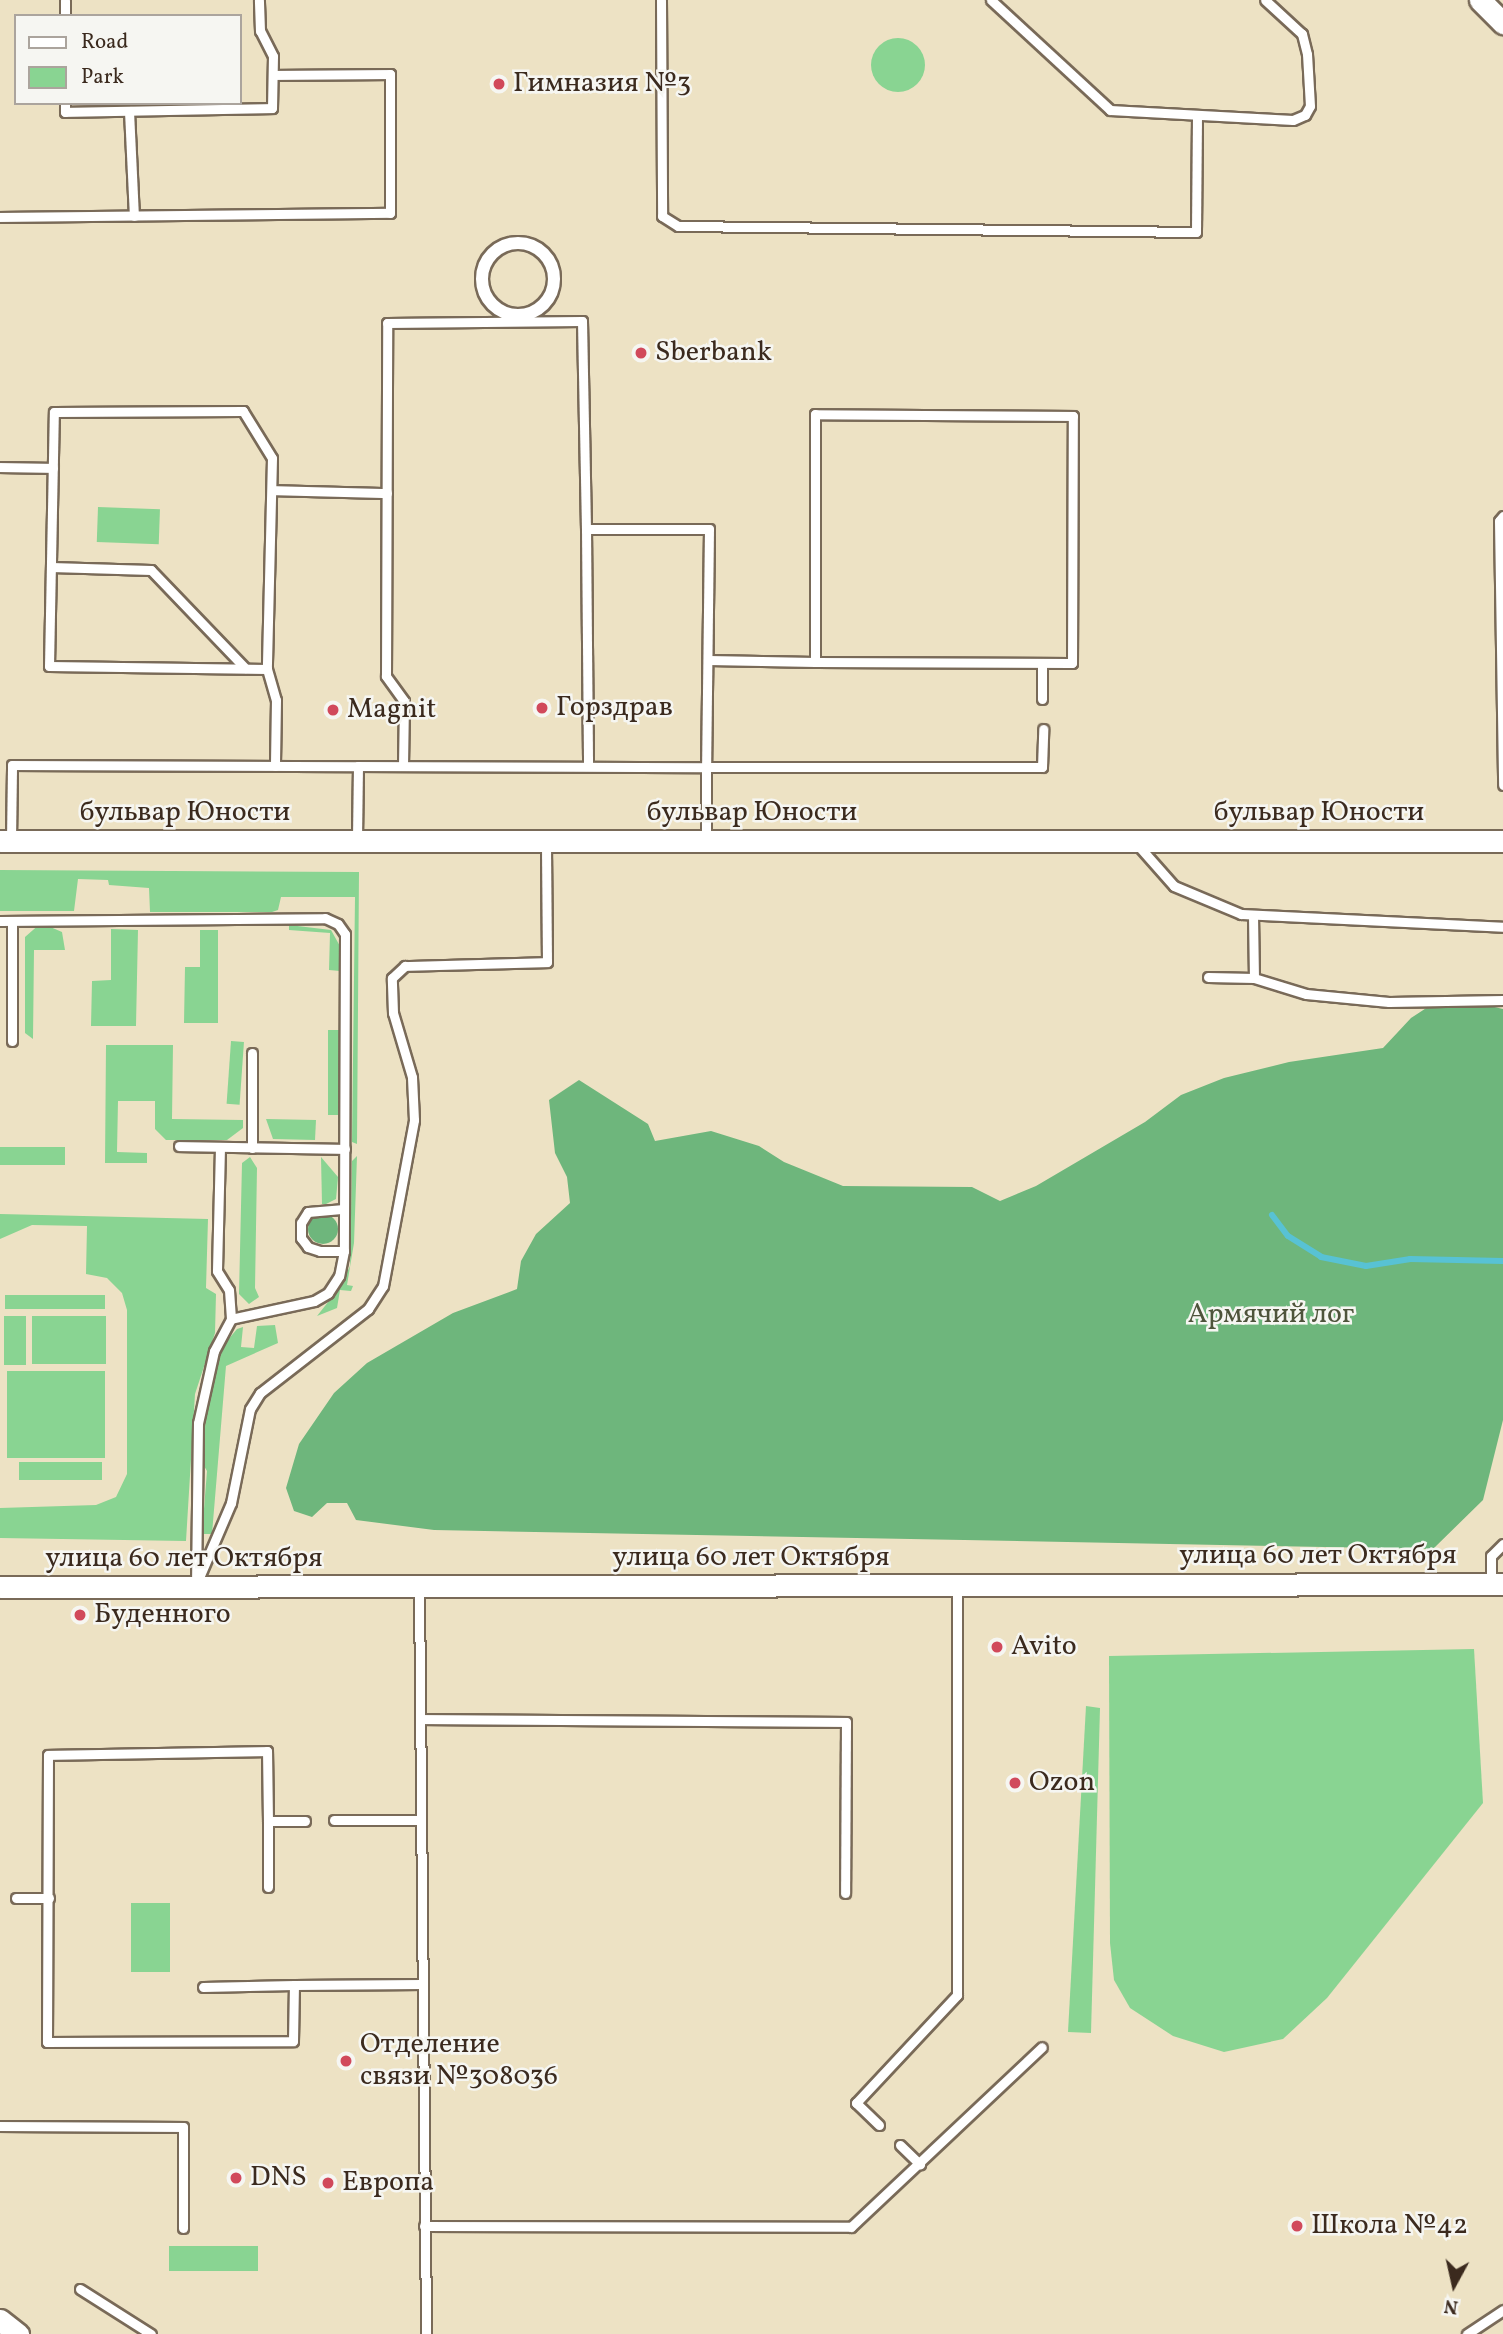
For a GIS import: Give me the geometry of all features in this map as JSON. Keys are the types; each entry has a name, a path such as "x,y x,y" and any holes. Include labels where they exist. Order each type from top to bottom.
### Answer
{"street":[{"path":"1480,0 1503,23"},
{"path":"514,244 526,244 546,257 554,279 553,290 539,309 506,313 488,299 482,276 492,254 514,244"},
{"name":"бульвар Юности","path":"6,841 1503,841"},
{"name":"улица 60 лет Октября","path":"0,1587 1497,1584"},
{"path":"0,2320 18,2334"}],"lane":[{"path":"65,105 65,111 272,108 273,56 260,31 259,0"},
{"path":"661,0 662,216 678,226 1196,232 1198,117"},
{"path":"991,0 1110,110 1198,117 1293,120 1305,115 1310,106 1311,74 1302,34 1265,0"},
{"path":"0,217 390,213 390,74 272,75"},
{"path":"129,111 134,216"},
{"path":"403,766 404,701 386,676 387,323 582,321 588,766"},
{"path":"267,668 49,666 54,412 243,411 272,458 267,668 276,700 275,766"},
{"path":"708,660 815,662 1072,663 1073,416 815,414 815,662"},
{"path":"0,467 52,468"},
{"path":"271,490 387,493"},
{"path":"1503,516 1499,521 1503,785"},
{"path":"586,530 709,529 706,841"},
{"path":"51,567 151,570 245,668"},
{"path":"1042,663 1042,699"},
{"path":"6,841 12,765 1042,767 1043,729"},
{"path":"357,841 358,766"},
{"path":"196,1585 231,1503 244,1430 255,1401 347,1328 368,1309 383,1286 414,1120 412,1077 393,1013 392,978 405,966 547,962 546,841"},
{"path":"1135,841 1174,886 1253,915 1503,927"},
{"path":"1253,915 1254,978"},
{"path":"0,921 287,917 325,918 338,924 348,948 344,1251 339,1276 328,1293 314,1301 231,1319"},
{"path":"12,921 12,1041"},
{"path":"1208,977 1254,978 1306,994 1389,1002 1503,999"},
{"path":"252,1054 252,1148"},
{"path":"179,1146 345,1149"},
{"path":"196,1585 201,1398 214,1351 231,1319 229,1290 218,1271 220,1147"},
{"path":"344,1209 308,1212 301,1223 301,1238 308,1247 320,1251 344,1251"},
{"path":"1497,1584 1491,1556 1503,1544"},
{"path":"879,2125 856,2103 957,1995 957,1585"},
{"path":"419,1587 426,2334"},
{"path":"420,1719 846,1722 845,1893"},
{"path":"268,1887 267,1751 48,1755 47,2042 293,2041 294,1985"},
{"path":"334,1821 421,1819"},
{"path":"268,1821 304,1821"},
{"path":"16,1898 49,1898"},
{"path":"203,1987 422,1984"},
{"path":"424,2226 851,2227 1042,2047"},
{"path":"0,2126 183,2127 183,2228"},
{"path":"900,2145 920,2164"},
{"path":"80,2289 151,2334"},
{"path":"1467,2334 1503,2310"}],"green space":[{"path":"898,38 917,46 925,65 917,84 898,92 879,84 871,65 879,46"},
{"path":"98,507 160,509 159,544 97,542"},
{"path":"0,870 359,872 357,1144 352,1142 355,897 281,897 278,910 272,912 150,912 149,888 109,885 108,880 78,879 74,911 0,911"},
{"path":"41,923 62,932 65,950 34,950 33,1039 25,1033 25,937"},
{"path":"289,925 331,930 341,948 340,971 329,970 330,933 289,930"},
{"path":"111,929 138,930 136,1026 91,1026 92,981 111,980"},
{"path":"200,930 218,930 218,1023 184,1023 185,967 200,967"},
{"name":"Армячий лог","path":"1473,1002 1503,1009 1503,1420 1483,1500 1433,1549 434,1530 356,1520 347,1503 327,1503 312,1517 294,1511 286,1488 299,1444 334,1393 367,1363 453,1313 517,1289 521,1261 536,1234 570,1203 567,1177 555,1153 549,1100 579,1080 648,1124 655,1141 711,1131 759,1146 784,1162 843,1186 972,1187 1000,1201 1036,1186 1145,1122 1181,1095 1224,1078 1289,1062 1383,1048 1411,1018 1434,1003"},
{"path":"328,1030 340,1030 340,1115 328,1115"},
{"path":"231,1041 244,1042 240,1105 227,1104"},
{"path":"106,1045 173,1045 172,1119 243,1120 243,1128 227,1140 166,1140 155,1129 155,1101 118,1101 117,1152 147,1153 147,1163 105,1163"},
{"path":"266,1119 316,1120 315,1140 273,1139"},
{"path":"0,1147 65,1147 65,1165 0,1165"},
{"path":"357,1156 354,1243 347,1285 353,1286 351,1291 340,1290 337,1308 317,1316 340,1287 350,1266 352,1161"},
{"path":"250,1157 257,1168 255,1288 259,1297 249,1304 239,1294 242,1163"},
{"path":"321,1157 338,1177 336,1199 326,1204 322,1204"},
{"path":"0,1214 208,1219 206,1288 216,1294 215,1333 195,1394 186,1541 0,1538 0,1508 96,1505 116,1497 127,1474 127,1310 122,1293 107,1278 86,1274 87,1226 32,1225 0,1239"},
{"path":"323,1214 334,1218 338,1229 334,1240 323,1244 312,1240 308,1229 312,1218"},
{"path":"5,1295 105,1295 105,1309 5,1309"},
{"path":"4,1316 26,1316 26,1365 4,1365"},
{"path":"32,1316 106,1316 106,1364 32,1364"},
{"path":"275,1325 278,1343 226,1366 212,1534 202,1534 207,1471 201,1461 211,1374 222,1347 237,1329 243,1327 241,1347 254,1348 257,1326"},
{"path":"7,1371 105,1371 105,1458 7,1458"},
{"path":"19,1462 102,1462 102,1480 19,1480"},
{"path":"1474,1649 1483,1803 1327,1998 1283,2039 1224,2052 1173,2036 1130,2008 1114,1980 1110,1943 1109,1656"},
{"path":"1086,1706 1100,1708 1091,2033 1068,2032"},
{"path":"131,1903 170,1903 170,1972 131,1972"},
{"path":"169,2246 258,2246 258,2271 169,2271"}],"waterway":[{"path":"1272,1215 1288,1236 1321,1257 1366,1266 1410,1259 1503,1261"}],"place":[{"name":"Гимназия №3","path":"499,84"},
{"name":"Sberbank","path":"641,353"},
{"name":"Горздрав","path":"542,708"},
{"name":"Magnit","path":"333,710"},
{"name":"Буденного","path":"80,1615"},
{"name":"Avito","path":"997,1647"},
{"name":"Ozon","path":"1015,1783"},
{"name":"Отделение связи №308036","path":"346,2061"},
{"name":"DNS","path":"236,2178"},
{"name":"Европа","path":"328,2183"},
{"name":"Школа №42","path":"1297,2226"}]}
